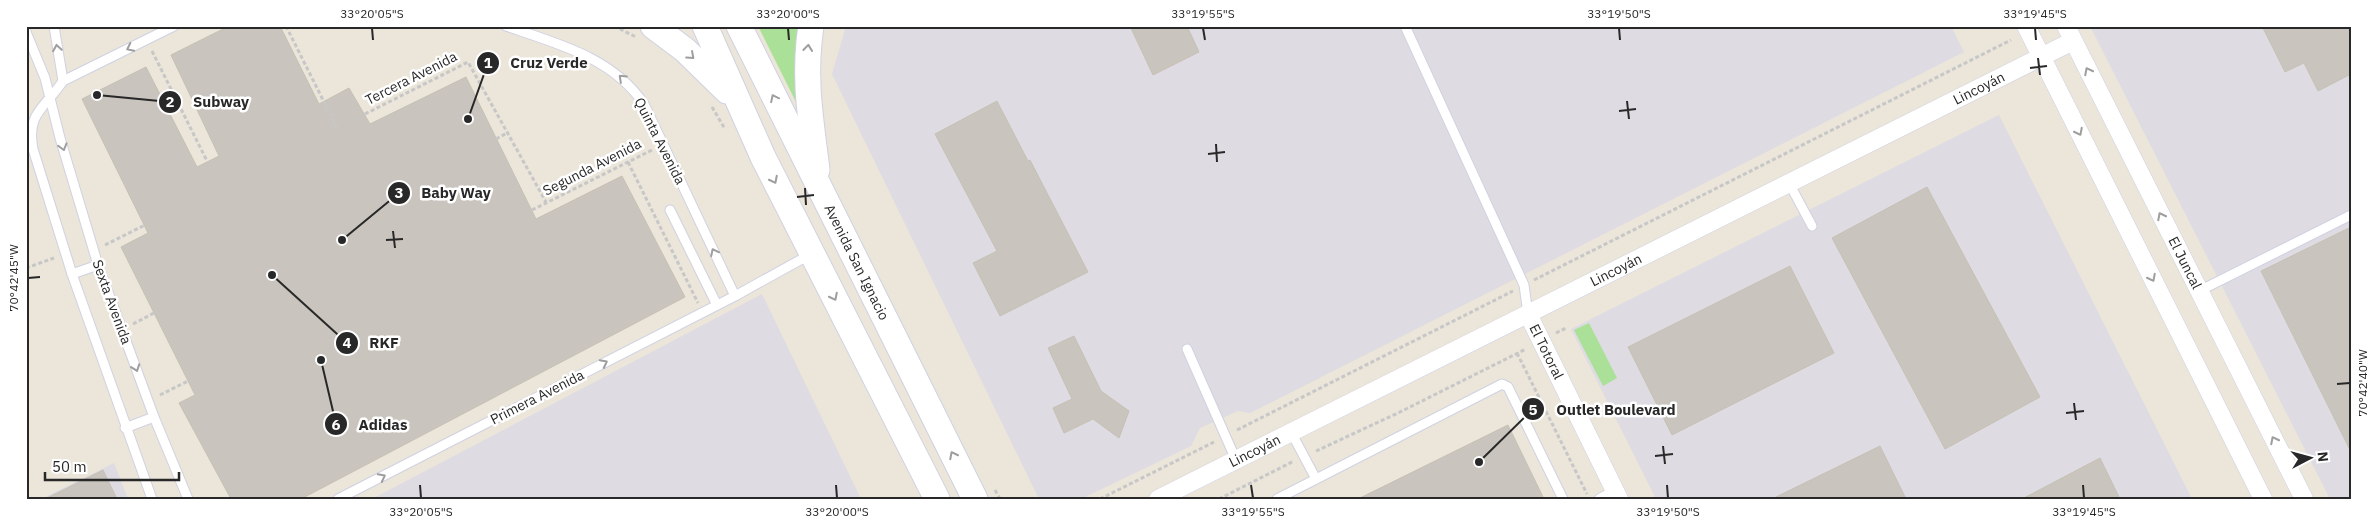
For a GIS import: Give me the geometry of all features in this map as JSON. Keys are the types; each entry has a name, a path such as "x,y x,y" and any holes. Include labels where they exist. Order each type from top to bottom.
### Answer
{"main road":[{"path":"705,26 763,157 937,499"},
{"name":"Avenida San Ignacio","path":"739,26 795,142 975,499"},
{"path":"810,26 807,48 806,94 819,189"},
{"path":"647,34 705,68 738,104"},
{"path":"763,157 769,145 777,140 795,142"}],"street":[{"path":"2026,26 2263,499"},
{"name":"Lincoyán","path":"1158,499 2041,57 2069,34"},
{"name":"El Juncal","path":"2069,34 2304,499"},
{"name":"El Totoral","path":"1528,314 1617,494"}],"lane":[{"path":"54,26 63,81"},
{"path":"152,499 125,428 65,254 33,149 29,121 51,100 63,81 174,26"},
{"name":"Quinta Avenida","path":"506,26 554,43 613,70 635,91 644,104 736,296"},
{"path":"1405,26 1524,285 1528,314"},
{"name":"Sexta Avenida","path":"26,32 45,78 93,251 154,417 188,499"},
{"path":"1789,183 1812,226"},
{"path":"670,210 717,305"},
{"path":"2199,291 2351,215"},
{"name":"Primera Avenida","path":"338,499 736,296 812,253"},
{"path":"72,274 98,265"},
{"path":"1187,349 1236,460"},
{"path":"1277,499 1502,384 1508,388 1562,499"},
{"path":"125,428 154,417"},
{"path":"1291,432 1316,479"},
{"path":"1599,499 1617,494"}],"path":[{"path":"286,26 337,128"},
{"path":"614,26 647,34"},
{"path":"146,40 207,161"},
{"path":"1100,499 2011,40"},
{"name":"Tercera Avenida","path":"365,114 468,62 508,133"},
{"path":"707,100 727,132"},
{"path":"496,139 508,133 546,202"},
{"name":"Segunda Avenida","path":"532,210 663,144"},
{"path":"628,162 703,312"},
{"path":"93,251 145,225"},
{"path":"26,268 65,254"},
{"path":"122,330 154,313"},
{"path":"1219,499 1398,413 1566,328"},
{"path":"1517,353 1590,499"},
{"path":"148,401 188,381"}],"shaded area":[{"path":"846,26 1951,26 1964,52 1250,413 1238,411 1200,428 1191,446 1081,499 1039,499 832,74"},
{"path":"2090,26 2351,26 2351,499 2330,499"},
{"path":"1999,115 2192,499 1656,499 1571,329"},
{"path":"762,294 861,499 372,499"},
{"path":"114,463 128,499 41,499"}],"green space":[{"path":"758,26 802,26 797,104"},
{"path":"1589,323 1617,378 1603,386 1574,330"}],"building":[{"path":"229,26 280,26 319,104 349,88 370,124 466,77 536,219 622,176 685,297 301,499 231,499 179,403 195,395 121,247 148,233 82,99 146,67 197,167 219,156 171,55"},
{"path":"1130,26 1187,26 1199,52 1153,75"},
{"path":"2262,26 2351,26 2351,74 2318,91 2304,63 2285,72"},
{"path":"997,101 1088,272 1000,316 973,263 997,251 935,134"},
{"path":"1927,187 2040,397 1945,449 1832,238"},
{"path":"2351,227 2351,452 2261,271"},
{"path":"1790,266 1834,353 1672,435 1628,347"},
{"path":"1074,336 1101,391 1129,411 1119,438 1093,419 1064,433 1053,408 1072,399 1048,348"},
{"path":"1508,425 1544,499 1358,499"},
{"path":"1880,446 1906,499 1772,499"},
{"path":"2100,458 2120,499 2022,499"},
{"path":"103,470 117,499 45,499"}],"place":[{"name":"Subway","path":"97,95"},
{"name":"Cruz Verde","path":"468,119"},
{"name":"Baby Way","path":"342,240"},
{"name":"RKF","path":"272,275"},
{"name":"Adidas","path":"321,360"},
{"name":"Outlet Boulevard","path":"1479,462"}]}
